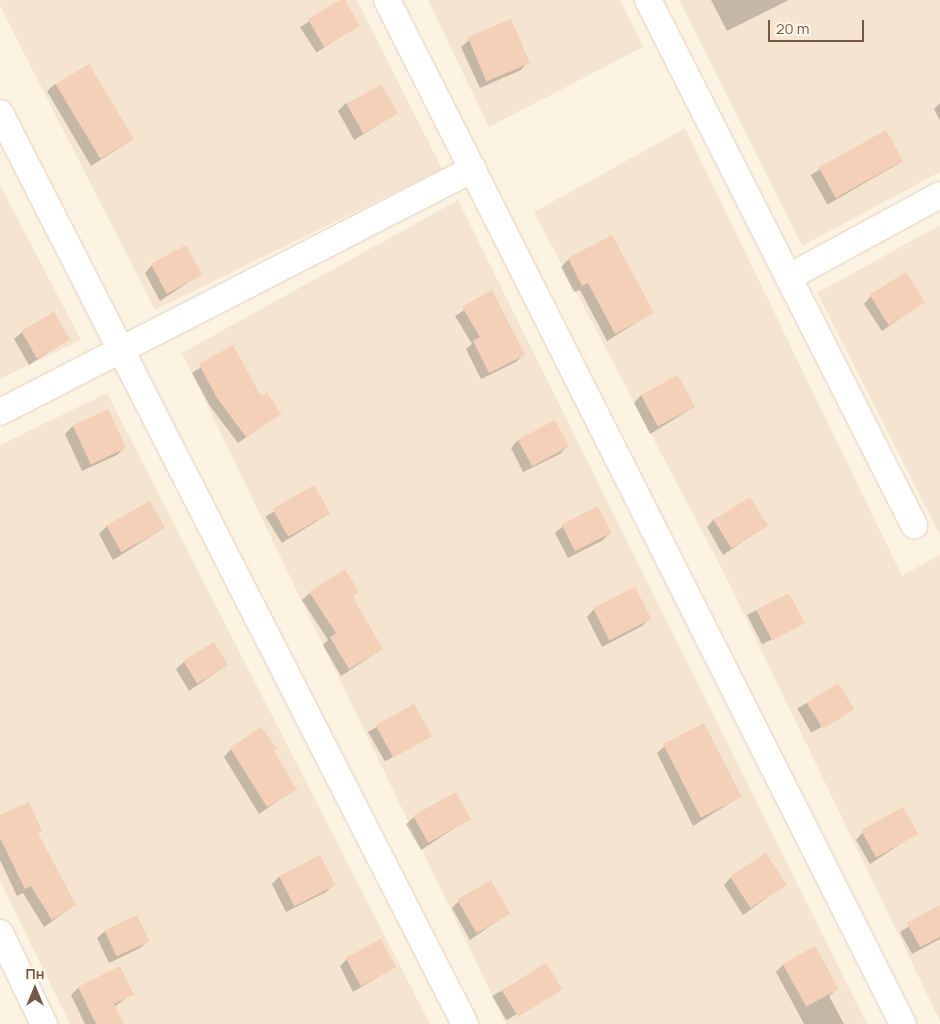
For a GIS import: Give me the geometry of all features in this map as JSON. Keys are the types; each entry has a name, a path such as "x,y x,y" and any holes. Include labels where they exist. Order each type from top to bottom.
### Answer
{"street":[{"path":"387,0 903,1024"},
{"path":"648,0 914,525"},
{"path":"0,113 465,1024"},
{"path":"0,412 473,169"},
{"path":"789,277 940,195"},
{"path":"0,933 44,1024"}],"shaded area":[{"path":"0,0 357,0 442,169 155,310 0,6"},
{"path":"428,0 620,0 643,47 489,127"},
{"path":"679,0 940,0 940,172 802,246"},
{"path":"685,128 902,576 940,554 940,1021 723,571 534,212"},
{"path":"0,185 81,340 0,379"},
{"path":"458,200 867,1024 506,1024 182,353"},
{"path":"940,225 940,535 817,293"},
{"path":"107,393 430,1024 70,1024 0,881 0,445"}],"building":[{"path":"340,0 345,0 360,26 324,47 308,19"},
{"path":"511,19 530,63 486,82 468,37"},
{"path":"89,64 134,139 100,159 56,84"},
{"path":"381,84 398,113 363,133 346,104"},
{"path":"886,130 903,161 836,198 819,167"},
{"path":"612,235 654,313 615,334 588,283 582,286 568,258"},
{"path":"186,245 202,275 167,294 151,264"},
{"path":"906,272 925,303 889,325 870,295"},
{"path":"492,290 525,355 489,373 473,341 480,337 462,307"},
{"path":"54,312 70,340 37,359 21,331"},
{"path":"233,345 261,396 267,392 281,414 246,437 217,398 199,364"},
{"path":"678,375 695,407 658,427 641,395"},
{"path":"108,409 126,448 91,464 73,425"},
{"path":"555,420 569,446 532,466 518,440"},
{"path":"314,485 330,513 288,537 272,509"},
{"path":"750,497 768,526 732,549 714,520"},
{"path":"150,501 165,528 121,552 106,525"},
{"path":"598,506 612,533 575,551 561,525"},
{"path":"345,569 359,592 352,596 383,649 349,669 330,637 336,633 309,592"},
{"path":"635,587 651,619 609,640 593,608"},
{"path":"789,593 805,623 772,640 756,610"},
{"path":"214,642 228,665 197,684 183,661"},
{"path":"838,683 854,709 823,729 807,703"},
{"path":"414,704 432,736 393,758 376,725"},
{"path":"704,723 742,797 701,818 663,744"},
{"path":"261,727 277,749 274,751 297,790 267,807 230,748"},
{"path":"456,792 471,819 428,843 413,816"},
{"path":"29,802 42,831 38,833 76,905 52,920 31,886 25,889 0,838 0,815"},
{"path":"903,807 918,834 876,857 861,830"},
{"path":"766,853 787,885 751,908 730,876"},
{"path":"320,855 335,885 294,906 279,876"},
{"path":"491,880 511,914 477,933 457,900"},
{"path":"940,905 940,937 920,947 907,923"},
{"path":"137,915 149,941 117,956 104,930"},
{"path":"381,939 396,967 361,986 346,958"},
{"path":"815,946 839,989 806,1007 783,964"},
{"path":"546,963 562,989 518,1017 502,991"},
{"path":"120,966 134,995 114,1004 124,1024 96,1024 78,987"}]}
